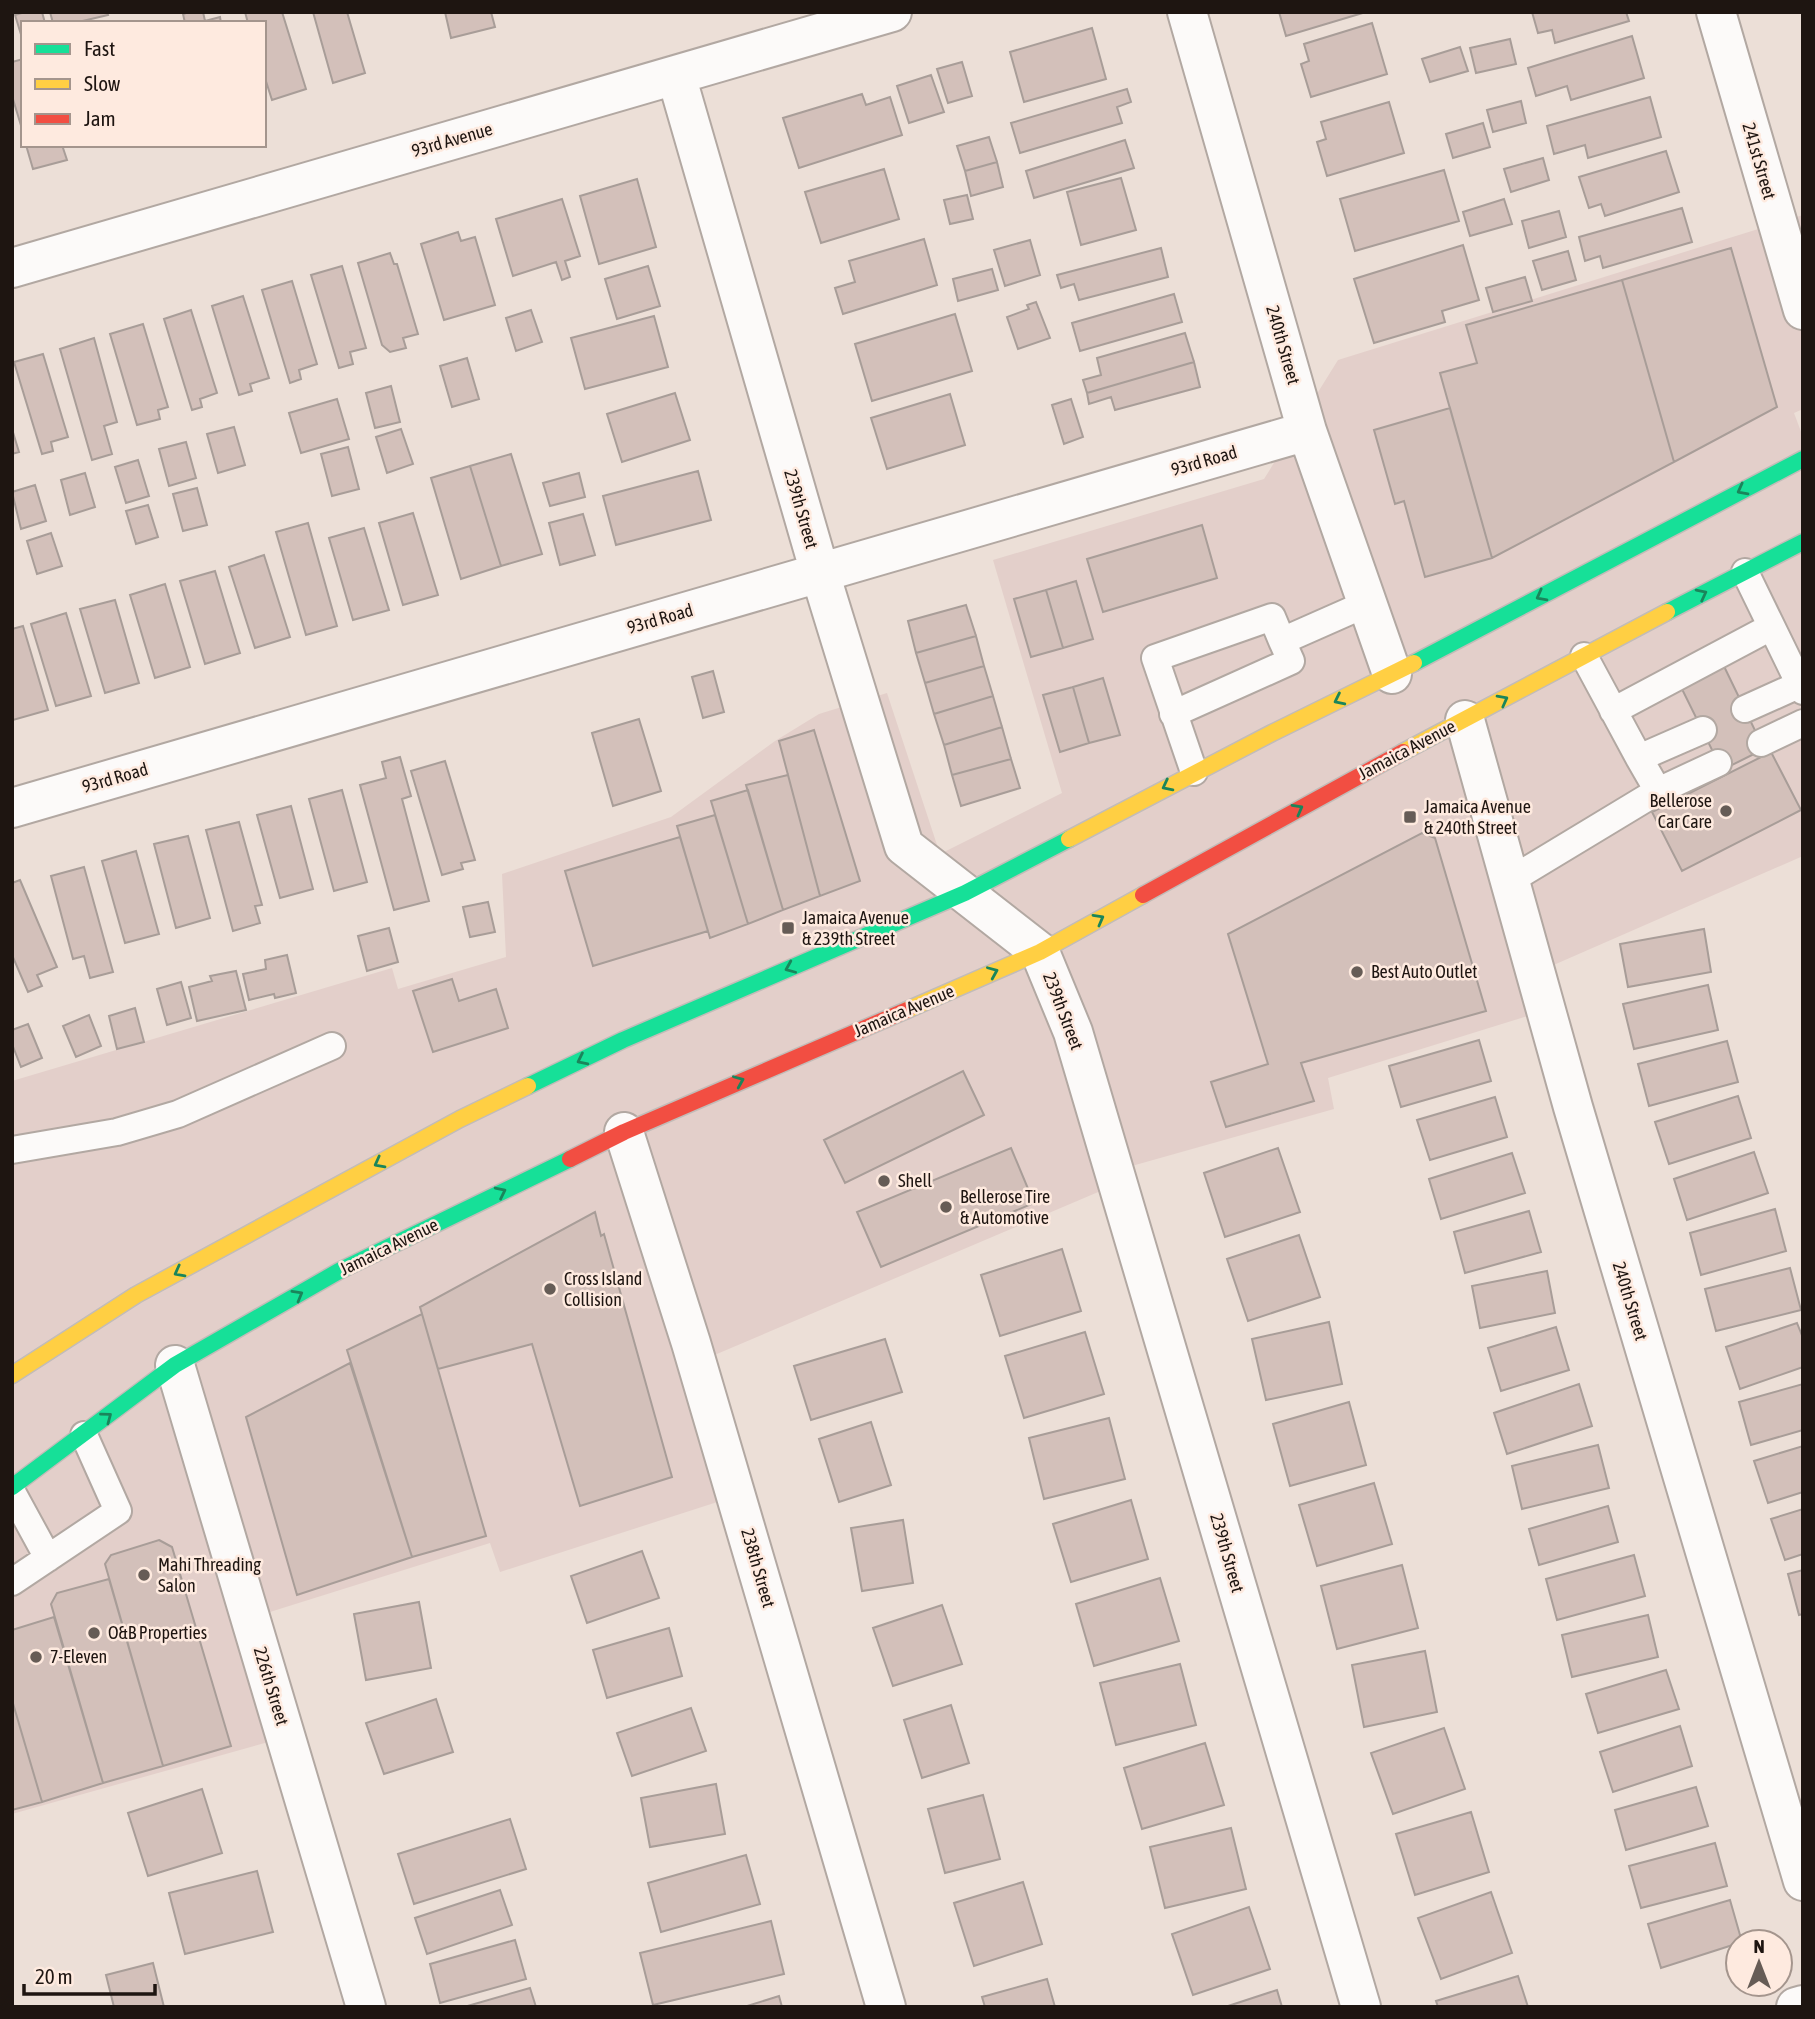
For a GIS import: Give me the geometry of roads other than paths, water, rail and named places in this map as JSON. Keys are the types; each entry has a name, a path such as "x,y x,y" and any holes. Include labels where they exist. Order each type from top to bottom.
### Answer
{"main road":[{"path":"12,1375 136,1295 460,1119 623,1040 965,893 1194,772 1392,674 1803,459"},
{"name":"Jamaica Avenue","path":"12,1489 175,1366 339,1271 624,1132 1040,952 1344,783 1803,542"}],"street":[{"name":"93rd Avenue","path":"12,268 892,12"},
{"name":"240th Street","path":"1187,12 1307,431 1392,674"},
{"name":"241st Street","path":"1716,12 1803,310"},
{"name":"239th Street","path":"676,75 820,573 904,846 1040,952 1073,1032 1361,2007"},
{"name":"93rd Road","path":"12,808 1307,431"},
{"name":"240th Street","path":"1465,720 1573,1107 1803,1881"},
{"name":"238th Street","path":"624,1132 691,1343 886,2007"},
{"name":"226th Street","path":"175,1366 366,2007"},
{"path":"1797,2007 1803,2005"}],"lane":[{"path":"1745,572 1802,686 1745,709"},
{"path":"1282,641 1368,603"},
{"path":"1173,714 1292,661 1272,617 1155,659 1173,714 1194,772"},
{"path":"1614,711 1771,626"},
{"path":"1584,656 1658,791"},
{"path":"1761,743 1803,723"},
{"path":"1639,758 1703,730"},
{"path":"1509,881 1658,791 1718,763"},
{"path":"12,1150 117,1132 178,1114 332,1046"},
{"path":"12,1582 118,1511 84,1435"},
{"path":"12,1489 48,1558"}],"place":[{"name":"Bellerose Car Care","path":"1726,811"},
{"name":"Jamaica Avenue & 240th Street","path":"1410,817"},
{"name":"Jamaica Avenue & 239th Street","path":"788,928"},
{"name":"Best Auto Outlet","path":"1357,972"},
{"name":"Shell","path":"884,1181"},
{"name":"Bellerose Tire & Automotive","path":"946,1207"},
{"name":"Cross Island Collision","path":"550,1289"},
{"name":"Mahi Threading Salon","path":"144,1575"},
{"name":"O&B Properties","path":"94,1633"},
{"name":"7-Eleven","path":"36,1657"}]}
